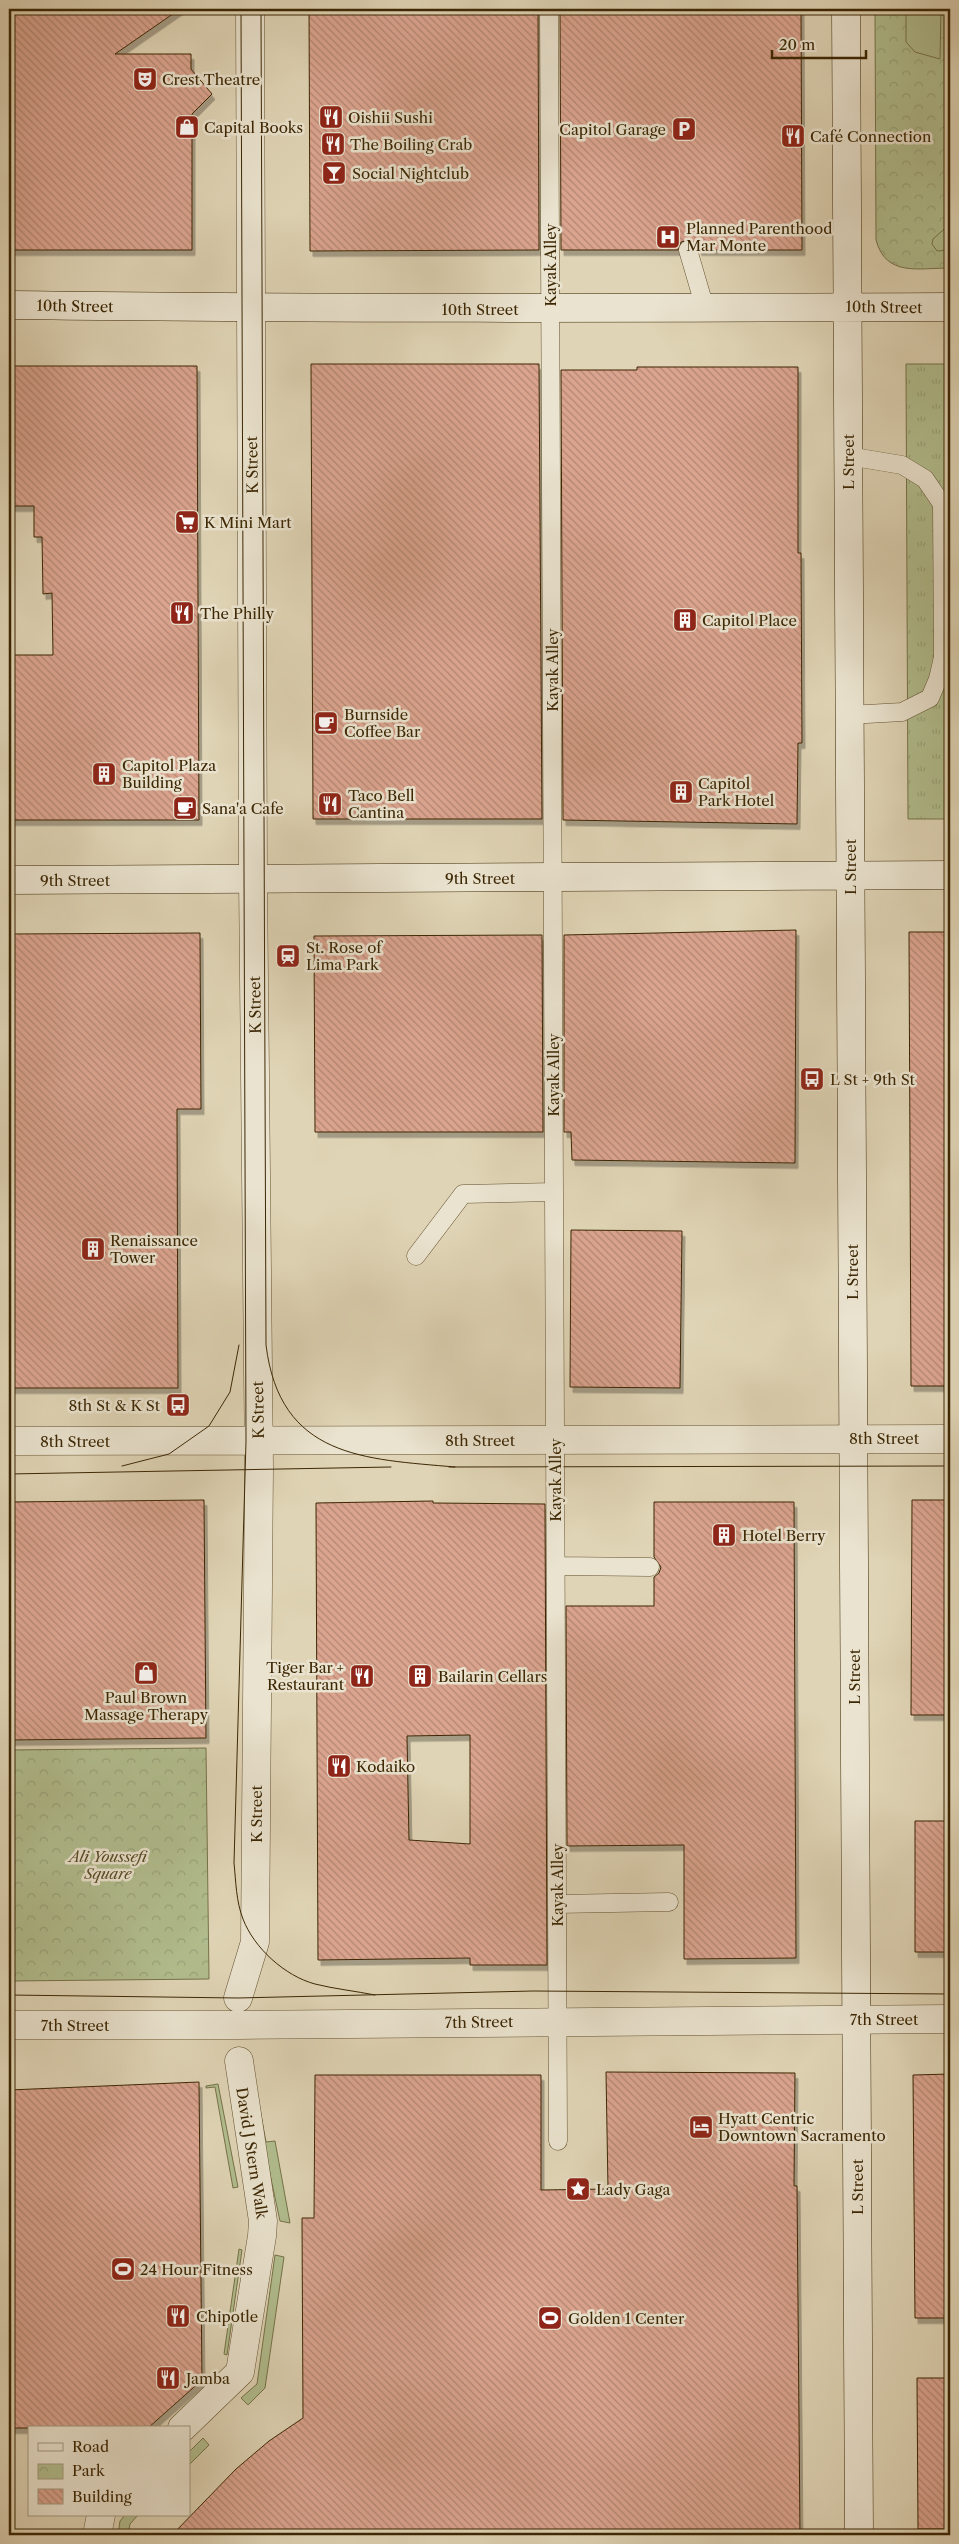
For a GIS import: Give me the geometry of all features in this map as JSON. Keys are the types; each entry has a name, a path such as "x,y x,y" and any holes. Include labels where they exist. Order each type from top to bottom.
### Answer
{"street":[{"name":"K Street","path":"238,1998 255,1942 259,1440 253,879 250,9"},
{"name":"L Street","path":"846,9 859,2535"},
{"name":"10th Street","path":"9,305 550,309 847,306 950,307"},
{"name":"9th Street","path":"9,880 950,875"},
{"name":"8th Street","path":"9,1441 950,1439"},
{"name":"7th Street","path":"9,2025 950,2019"},
{"name":"David J Stern Walk","path":"184,2426 240,2372 262,2236 264,2221 239,2061"},
{"path":"98,2535 101,2516"}],"lane":[{"name":"Kayak Alley","path":"549,9 558,2141"},
{"path":"688,250 705,308"},
{"path":"848,456 902,465 925,478 942,504 943,647 938,679 930,698 902,712 849,715"},
{"path":"416,1256 463,1194 554,1192"},
{"path":"556,1566 650,1567"},
{"path":"557,1904 669,1902"}],"green space":[{"path":"875,9 950,9 950,268 915,269 895,265 887,260 876,240"},
{"path":"906,9 941,9 940,59 915,52 906,42"},
{"path":"950,224 950,250 937,251 932,244 933,239"},
{"path":"906,364 950,364 950,819 908,819"},
{"name":"Ali Youssefi Square","path":"206,1748 209,1979 9,1981 9,1750"},
{"path":"218,2084 238,2187 233,2188 215,2087 206,2088 206,2086"},
{"path":"255,2104 259,2104 266,2142 275,2141 290,2223 280,2221"},
{"path":"239,2249 242,2250 227,2355 224,2354"},
{"path":"275,2255 284,2257 265,2388 248,2405 241,2398 257,2384"},
{"path":"203,2438 209,2445 190,2464 190,2451"},
{"path":"124,2516 137,2516 130,2524 128,2535 118,2535 120,2521"}],"building":[{"path":"9,9 180,9 115,54 191,54 191,69 212,94 192,114 192,250 9,250"},
{"path":"309,9 538,9 539,250 310,251"},
{"name":"Capitol Garage","path":"560,9 801,9 802,250 699,250 696,243 690,240 681,242 678,250 561,250"},
{"path":"311,364 539,364 542,819 313,819"},
{"path":"9,366 197,366 199,820 9,820 9,655 53,655 52,593 43,594 42,537 34,537 34,506 9,506"},
{"path":"637,367 798,367 798,553 801,553 802,743 798,743 797,824 563,820 561,370 637,370"},
{"path":"796,930 795,1163 572,1160 571,1132 564,1132 564,935"},
{"path":"909,932 950,932 950,1386 911,1386"},
{"path":"200,933 201,1109 177,1109 178,1388 9,1388 9,934"},
{"path":"542,935 543,1132 315,1132 314,936"},
{"path":"571,1230 682,1231 680,1388 570,1387"},
{"path":"204,1500 206,1738 9,1740 9,1502"},
{"path":"912,1500 950,1500 950,1715 911,1715"},
{"path":"433,1501 433,1503 545,1504 547,1965 470,1965 470,1958 318,1960 316,1503","holes":["470,1735 470,1844 409,1840 407,1736"]},
{"path":"654,1502 794,1502 796,1958 684,1959 684,1845 567,1846 566,1606 654,1606 654,1577 659,1573 661,1567 654,1557"},
{"path":"915,1821 950,1821 950,1952 915,1952"},
{"name":"Golden 1 Center","path":"606,2072 795,2073 794,2186 797,2186 800,2535 172,2535 236,2469 269,2441 303,2418 302,2218 314,2218 315,2075 541,2075 541,2190 608,2189"},
{"path":"950,2074 950,2318 915,2318 913,2075"},
{"name":"24 Hour Fitness","path":"199,2082 202,2380 150,2426 28,2426 28,2428 9,2428 9,2090"},
{"path":"917,2378 950,2378 950,2529 918,2529"}],"tram line":[{"path":"241,9 246,1441 234,1863 238,1898 243,1919 255,1940 272,1959 293,1975 315,1984 375,1995"},
{"path":"261,9 266,1345 274,1382 289,1411 308,1431 332,1445 359,1455 455,1467"},
{"path":"122,1466 169,1454 209,1426 230,1392 239,1345"},
{"path":"449,1467 950,1466"},
{"path":"9,1474 391,1467"},
{"path":"9,1995 238,1998 533,1991 950,1994"}],"place":[{"name":"Crest Theatre","path":"145,79"},
{"name":"Oishii Sushi","path":"331,117"},
{"name":"Capital Books","path":"187,127"},
{"name":"Capitol Garage","path":"684,129"},
{"name":"Café Connection","path":"793,136"},
{"name":"The Boiling Crab","path":"333,144"},
{"name":"Social Nightclub","path":"334,173"},
{"name":"Planned Parenthood Mar Monte","path":"668,237"},
{"name":"K Mini Mart","path":"187,522"},
{"name":"The Philly","path":"182,613"},
{"name":"Capitol Place","path":"685,620"},
{"name":"Burnside Coffee Bar","path":"326,723"},
{"name":"Capitol Plaza Building","path":"104,774"},
{"name":"Capitol Park Hotel","path":"681,792"},
{"name":"Taco Bell Cantina","path":"330,804"},
{"name":"Sana'a Cafe","path":"185,808"},
{"name":"St. Rose of Lima Park","path":"288,956"},
{"name":"L St + 9th St","path":"812,1079"},
{"name":"Renaissance Tower","path":"93,1249"},
{"name":"8th St & K St","path":"178,1405"},
{"name":"Hotel Berry","path":"724,1535"},
{"name":"Paul Brown Massage Therapy","path":"146,1673"},
{"name":"Tiger Bar + Restaurant","path":"362,1676"},
{"name":"Bailarin Cellars","path":"420,1676"},
{"name":"Kodaiko","path":"339,1766"},
{"name":"Hyatt Centric Downtown Sacramento","path":"701,2127"},
{"name":"Lady Gaga","path":"578,2189"},
{"name":"24 Hour Fitness","path":"123,2269"},
{"name":"Chipotle","path":"178,2316"},
{"name":"Golden 1 Center","path":"550,2318"},
{"name":"Jamba","path":"168,2378"}]}
